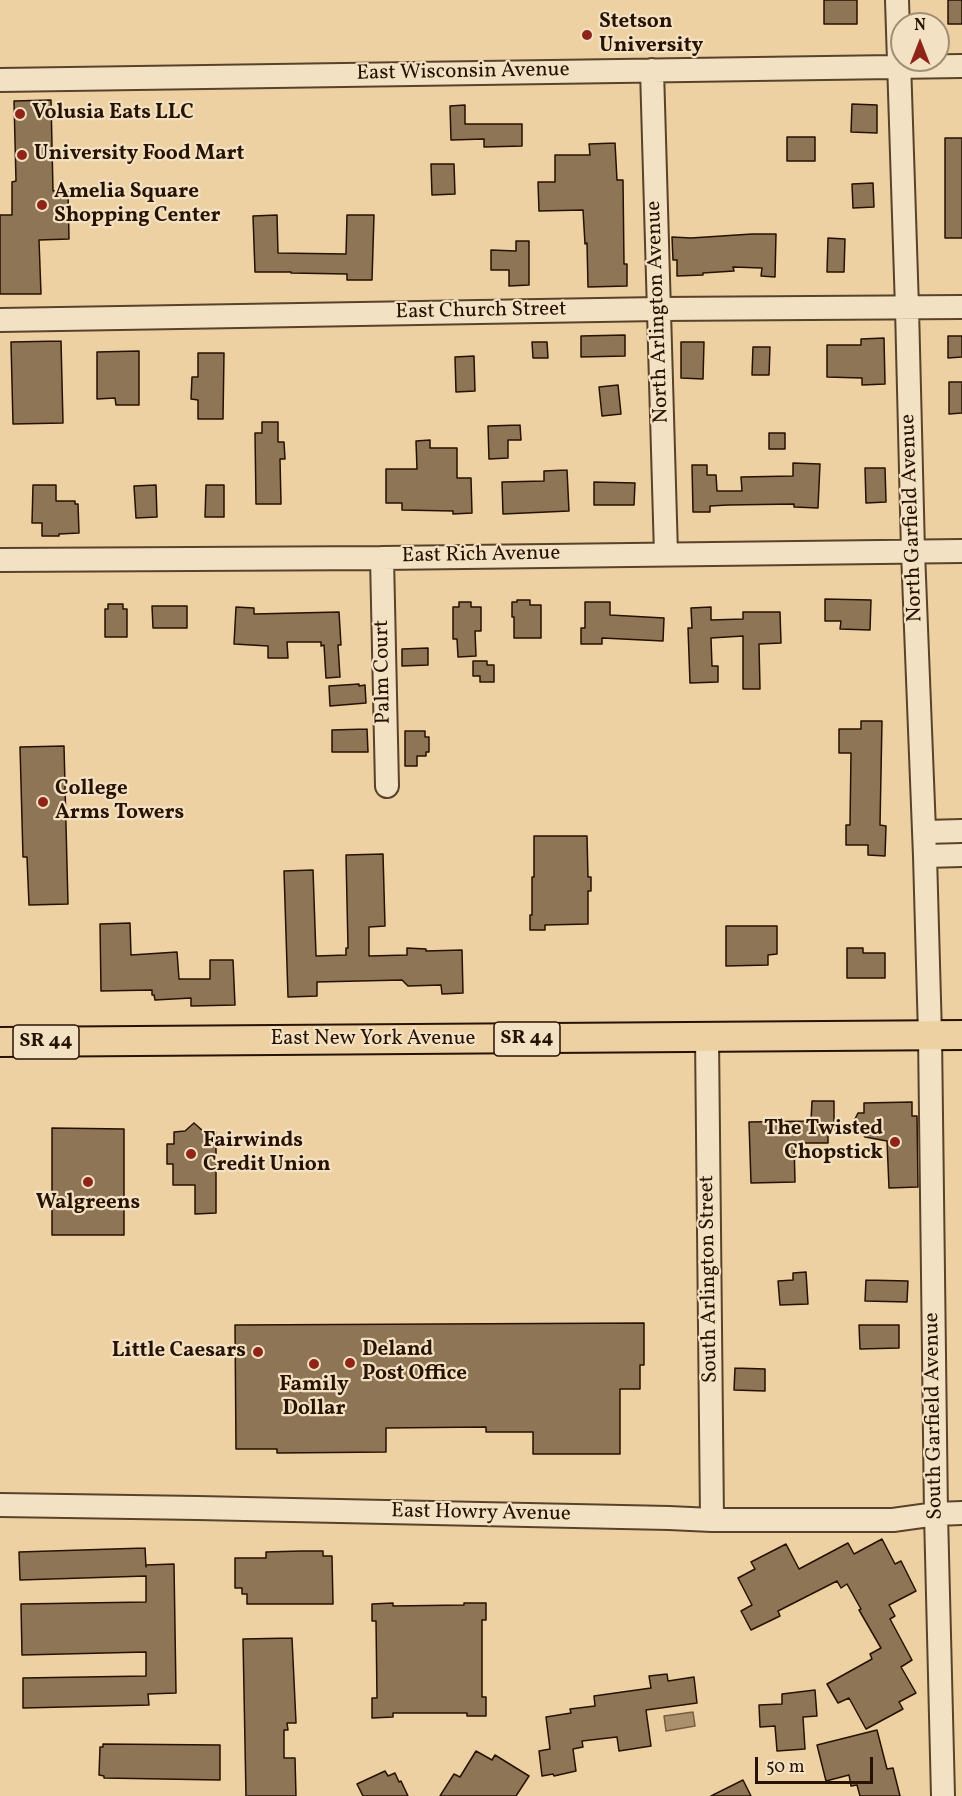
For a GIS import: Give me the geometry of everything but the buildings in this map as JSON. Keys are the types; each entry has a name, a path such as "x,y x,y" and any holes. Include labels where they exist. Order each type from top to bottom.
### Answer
{"main road":[{"name":"East New York Avenue","path":"0,1042 962,1035"}],"street":[{"name":"East Wisconsin Avenue","path":"0,80 890,67"},
{"name":"North Arlington Avenue","path":"652,70 666,554"},
{"name":"North Garfield Avenue","path":"898,72 930,1035"},
{"name":"East Church Street","path":"0,320 659,309 962,308"},
{"name":"East Rich Avenue","path":"0,560 962,551"},
{"name":"Palm Court","path":"382,558 387,786"},
{"path":"924,832 962,831"},
{"path":"925,856 962,855"},
{"name":"South Garfield Avenue","path":"930,1035 936,1514 943,1796"},
{"name":"South Arlington Street","path":"707,1037 712,1520"},
{"name":"East Howry Avenue","path":"0,1505 233,1508 712,1520 893,1520 936,1514 962,1514"}],"shaded area":[{"path":"693,1712 695,1726 666,1731 664,1716"}],"place":[{"name":"Stetson University","path":"587,35"},
{"name":"Volusia Eats LLC","path":"20,114"},
{"name":"University Food Mart","path":"22,155"},
{"name":"Amelia Square Shopping Center","path":"42,205"},
{"name":"College Arms Towers","path":"43,802"},
{"name":"The Twisted Chopstick","path":"895,1142"},
{"name":"Fairwinds Credit Union","path":"191,1154"},
{"name":"Walgreens","path":"88,1182"},
{"name":"Little Caesars","path":"258,1352"},
{"name":"Deland Post Office","path":"350,1363"},
{"name":"Family Dollar","path":"314,1364"}]}
